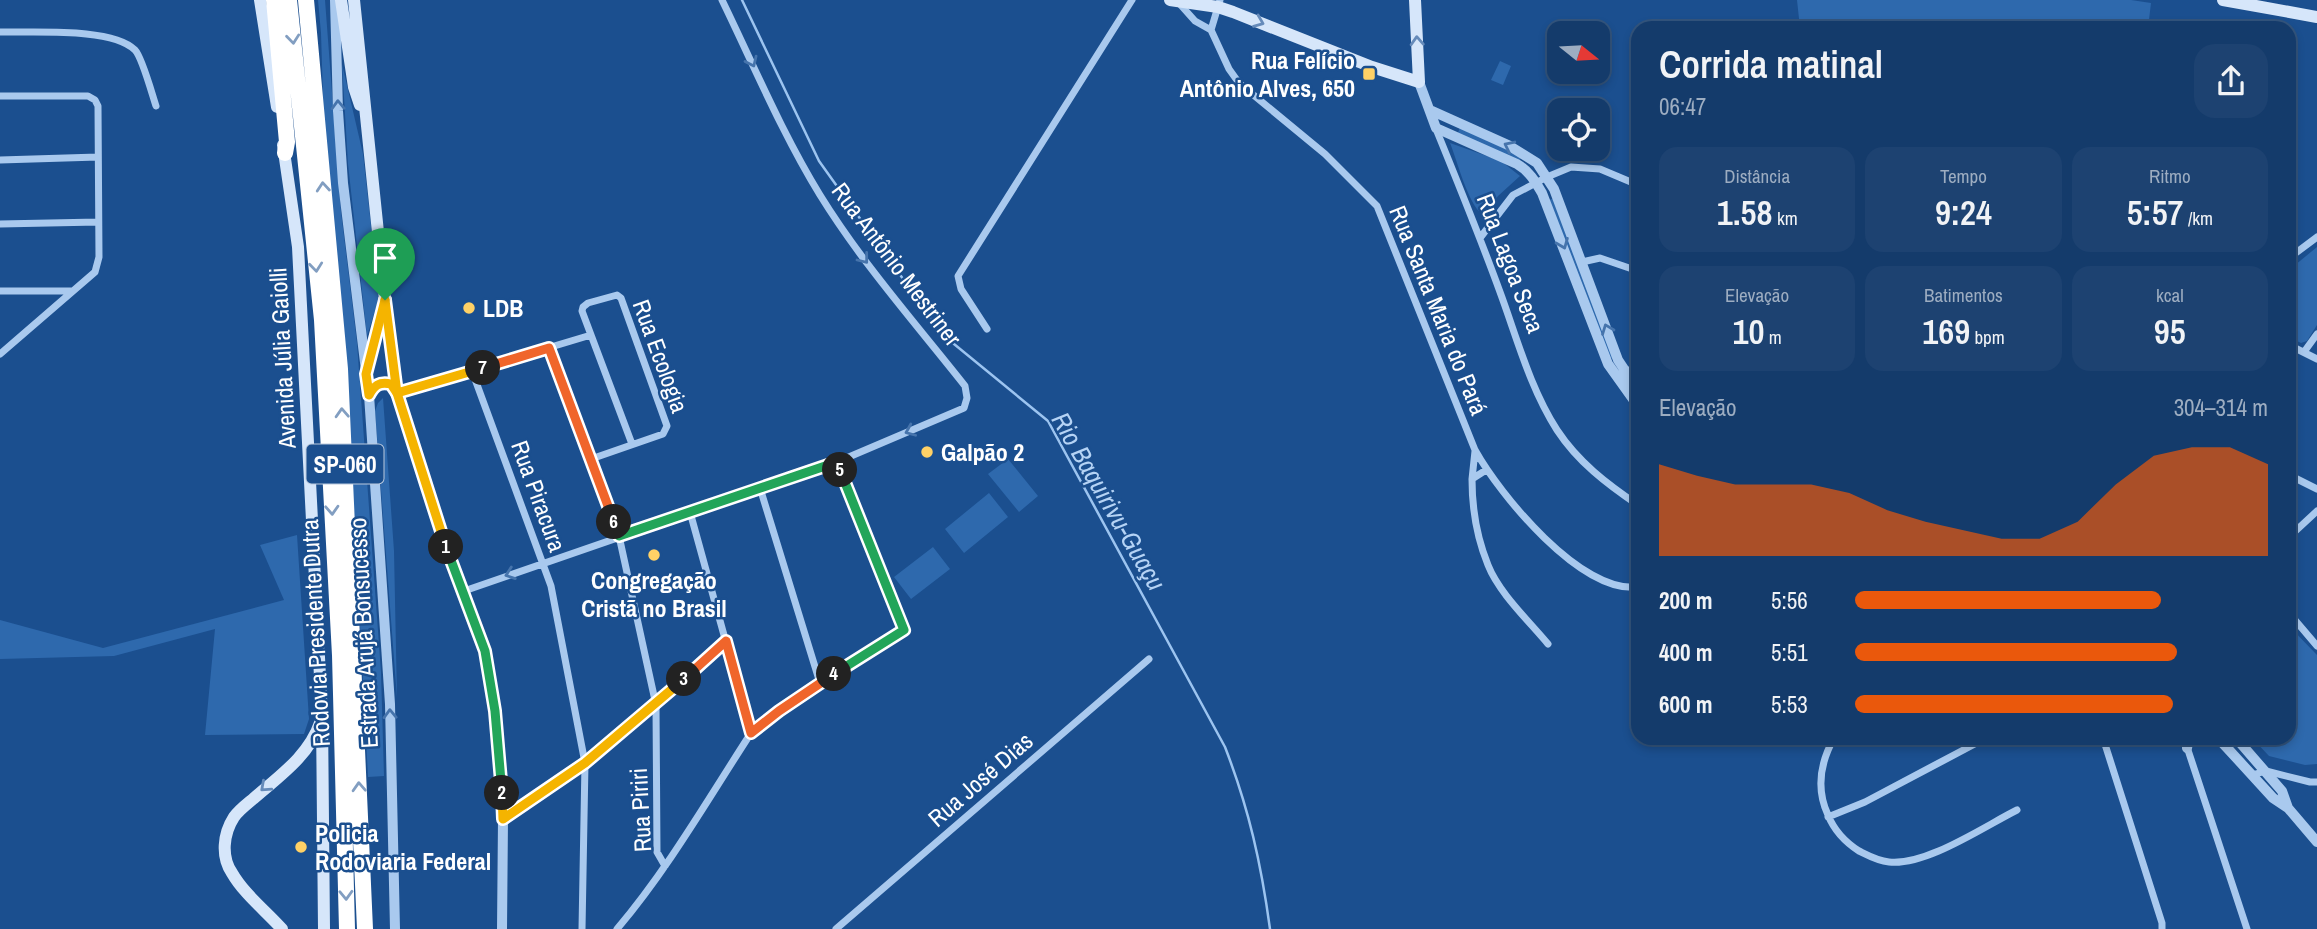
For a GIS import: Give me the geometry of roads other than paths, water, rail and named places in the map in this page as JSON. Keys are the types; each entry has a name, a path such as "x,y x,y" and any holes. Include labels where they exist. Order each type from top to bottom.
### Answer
{"highway":[{"path":"274,0 287,142 285,153"},
{"name":"Rodovia Presidente Dutra","path":"289,0 322,320 340,655 347,929"},
{"name":"Rodovia Presidente Dutra","path":"306,0 341,369 365,929"}],"main road":[{"name":"Avenida Júlia Gaiolli","path":"260,0 298,247 322,716 324,929"},
{"path":"341,0 354,87 365,122 371,160 385,300 366,374"},
{"path":"354,0 365,122"},
{"name":"Rua Lagoa Seca","path":"1415,0 1419,82"},
{"path":"2223,0 2317,17"},
{"path":"1174,1 1219,4 1372,67 1419,82"},
{"name":"Avenida Júlia Gaiolli","path":"282,929 230,871 224,851 226,840 229,827 241,809 307,748 317,732 322,716"}],"street":[{"name":"Estrada Arujá Bonsucesso","path":"335,0 343,183 369,395 390,704 395,929"},
{"name":"Rua Antônio Mestriner","path":"722,0 789,140 820,195 851,242 965,386 967,398 964,408 837,462"},
{"path":"987,329 961,289 958,276 1132,0"},
{"name":"Rua Santa Maria do Pará","path":"1174,1 1195,21 1211,30 1229,69 1239,83 1325,154 1377,206 1475,450 1486,470 1522,514 1558,550 1607,583 1619,588 1631,587"},
{"path":"1211,30 1219,4"},
{"path":"0,32 102,35 120,39 137,51 156,106"},
{"name":"Rua Lagoa Seca","path":"1419,82 1531,379 1557,430 1589,468 1631,500"},
{"path":"0,96 88,96 95,100 98,106 97,267 0,354"},
{"path":"1430,110 1524,153 1537,163 1542,192 1608,363 1631,383"},
{"path":"1436,128 1517,164 1554,189 1618,359 1620,372 1631,392"},
{"path":"0,160 98,157"},
{"path":"1480,238 1506,202 1519,191 1571,167 1600,169 1631,181"},
{"path":"0,224 98,222"},
{"path":"2296,253 2317,237"},
{"path":"1582,262 1600,258 1631,269"},
{"path":"0,291 73,291"},
{"name":"Rua Ecologia","path":"591,335 583,307 588,303 618,295 667,426 663,434 632,444"},
{"path":"385,300 397,393 443,537 485,651 495,711 503,819 502,929"},
{"path":"2304,352 2317,334"},
{"path":"397,393 591,335 632,444 591,459"},
{"name":"Rua Piriri","path":"549,348 619,536 656,705 657,852 664,866"},
{"path":"2296,348 2317,359"},
{"path":"1620,372 1631,370"},
{"name":"Rua Piracura","path":"472,371 551,586 585,763 582,929"},
{"path":"369,395 374,386 385,382 391,384 397,393"},
{"path":"1475,450 1472,503 1488,566 1500,586 1548,643"},
{"path":"464,591 837,462 904,630 762,722 751,733 664,866 617,929"},
{"path":"1472,479 1486,470"},
{"path":"2296,478 2317,489"},
{"path":"760,488 820,683"},
{"path":"2296,530 2317,511"},
{"path":"690,512 751,733"},
{"path":"2296,622 2317,646"},
{"path":"503,819 585,763 656,705 726,641"},
{"name":"Rua José Dias","path":"836,929 1149,659"},
{"path":"1830,745 1823,760 1820,780 1822,801 1838,833 1852,846 1871,857 1890,862 1911,860 1940,851 2017,810"},
{"path":"1828,817 1866,802 1973,745"},
{"path":"2105,745 2162,929"},
{"path":"2188,745 2247,929"},
{"path":"2224,745 2273,798 2288,808 2317,842"},
{"path":"2242,745 2282,791 2288,808"},
{"path":"2252,775 2266,771 2317,782"}],"waterway":[{"name":"Rio Baquirivu-Guaçu","path":"742,0 819,161 943,335 1048,421 1225,747 1253,836 1270,929"}],"place":[{"name":"Rua Felício Antônio Alves, 650","path":"1369,74"},
{"name":"LDB","path":"469,308"},
{"name":"Galpão 2","path":"927,452"},
{"name":"Congregação Cristã no Brasil","path":"654,555"},
{"name":"Policia Rodoviaria Federal","path":"301,847"}]}
